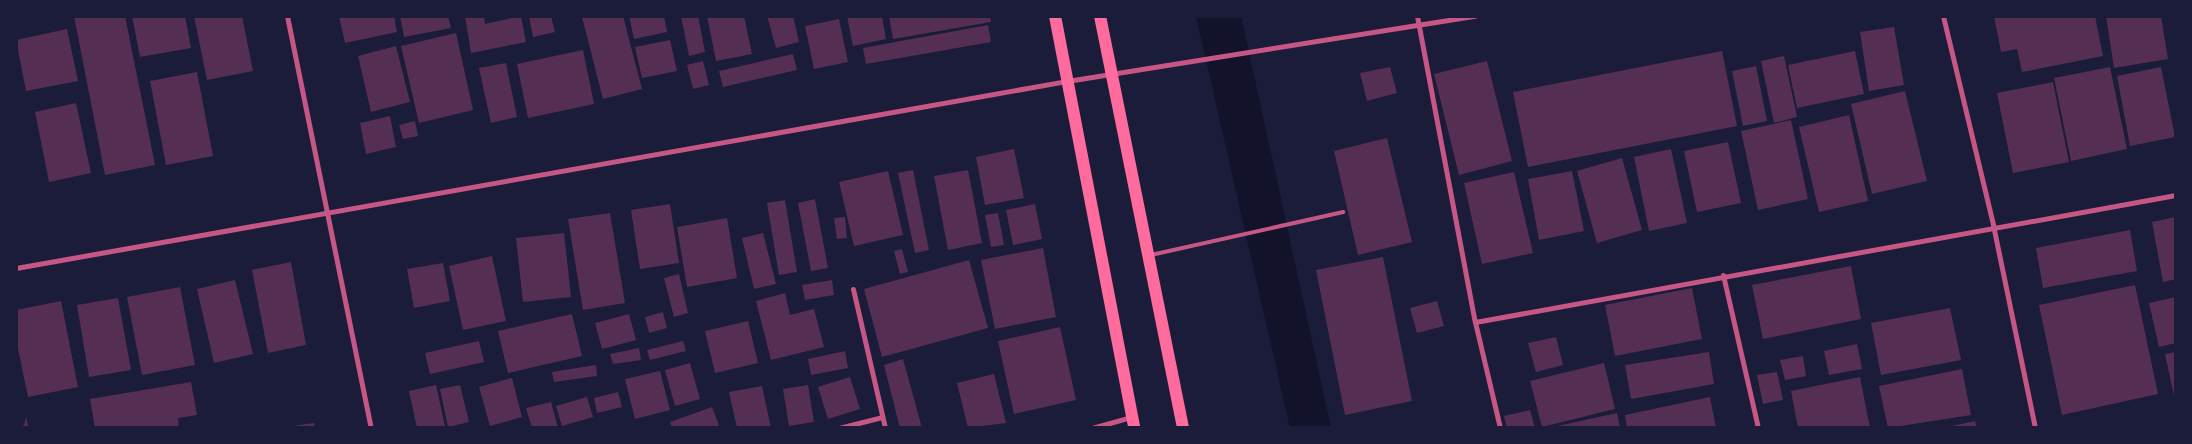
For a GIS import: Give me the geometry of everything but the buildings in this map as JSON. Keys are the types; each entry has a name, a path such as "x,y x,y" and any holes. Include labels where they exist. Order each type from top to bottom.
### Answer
{"main road":[{"path":"1055,16 1133,422"},
{"path":"1100,16 1110,74 1150,255 1183,428"}],"street":[{"path":"287,16 371,428"},
{"path":"1417,16 1475,322 1500,428"},
{"path":"16,268 1067,81 1475,16"},
{"path":"1943,16 1993,225 2035,428"},
{"path":"1475,322 1993,225 2176,195"},
{"path":"1723,275 1758,428"},
{"path":"852,290 885,428"},
{"path":"839,428 882,417"},
{"path":"1092,428 1133,422"}],"lane":[{"path":"1150,255 1343,212"}],"shaded area":[{"path":"1196,16 1241,16 1331,428 1290,428"}]}
